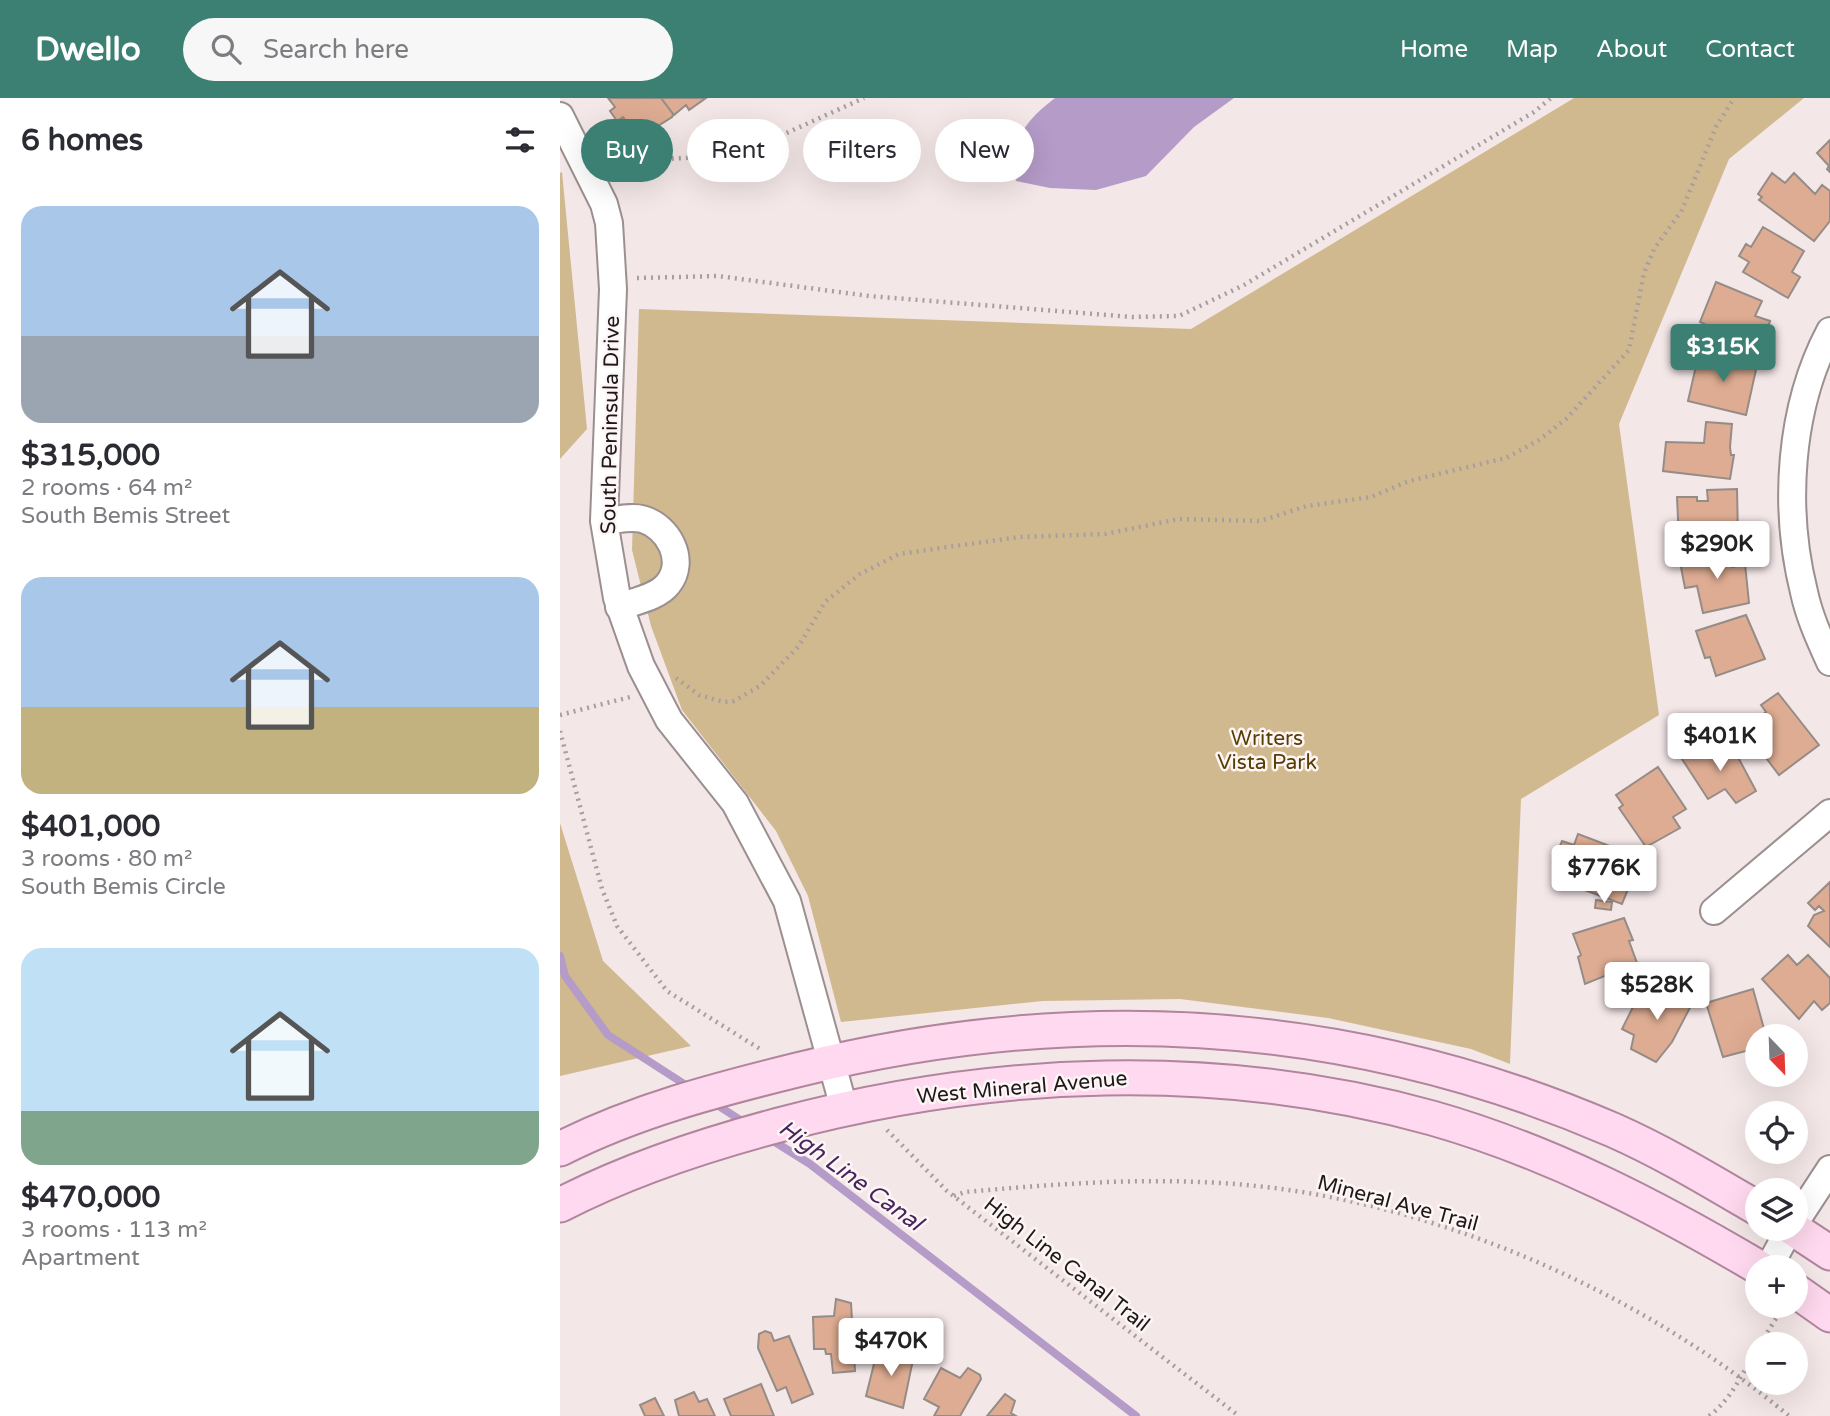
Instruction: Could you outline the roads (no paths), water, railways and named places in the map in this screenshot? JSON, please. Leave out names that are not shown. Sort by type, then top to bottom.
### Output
[{"type":"main road","points":[[560,1149],[620,1122],[705,1093],[767,1062],[831,1061],[945,1040],[1051,1029],[1170,1027],[1293,1038],[1431,1066],[1615,1131],[1745,1201]]},
{"type":"main road","name":"West Mineral Avenue","points":[[560,1205],[595,1187],[684,1152],[845,1108],[973,1087],[1133,1076],[1201,1078],[1321,1093],[1434,1119],[1559,1163],[1682,1222],[1745,1259]]},
{"type":"main road","points":[[1808,1239],[1830,1254]]},
{"type":"main road","points":[[1808,1299],[1830,1315]]},
{"type":"street","name":"South Peninsula Drive","points":[[560,117],[588,170],[610,223],[613,278],[604,521],[620,607],[629,639],[669,720],[735,803],[787,901],[845,1108]]},
{"type":"street","points":[[1830,331],[1814,367],[1801,412],[1792,501],[1804,593],[1830,662]]},
{"type":"street","points":[[604,521],[639,518],[659,527],[670,540],[676,562],[669,583],[662,590],[620,607]]},
{"type":"street","points":[[1714,911],[1830,813]]},
{"type":"street","points":[[1808,1203],[1830,1169]]},
{"type":"waterway","name":"High Line Canal","points":[[560,956],[565,976],[608,1035],[692,1089]]},
{"type":"waterway","name":"High Line Canal","points":[[711,1101],[748,1125]]},
{"type":"waterway","name":"High Line Canal","points":[[767,1137],[810,1164],[1136,1416]]},
{"type":"park label","name":"Writers Vista Park","points":[[1267,750]]}]
